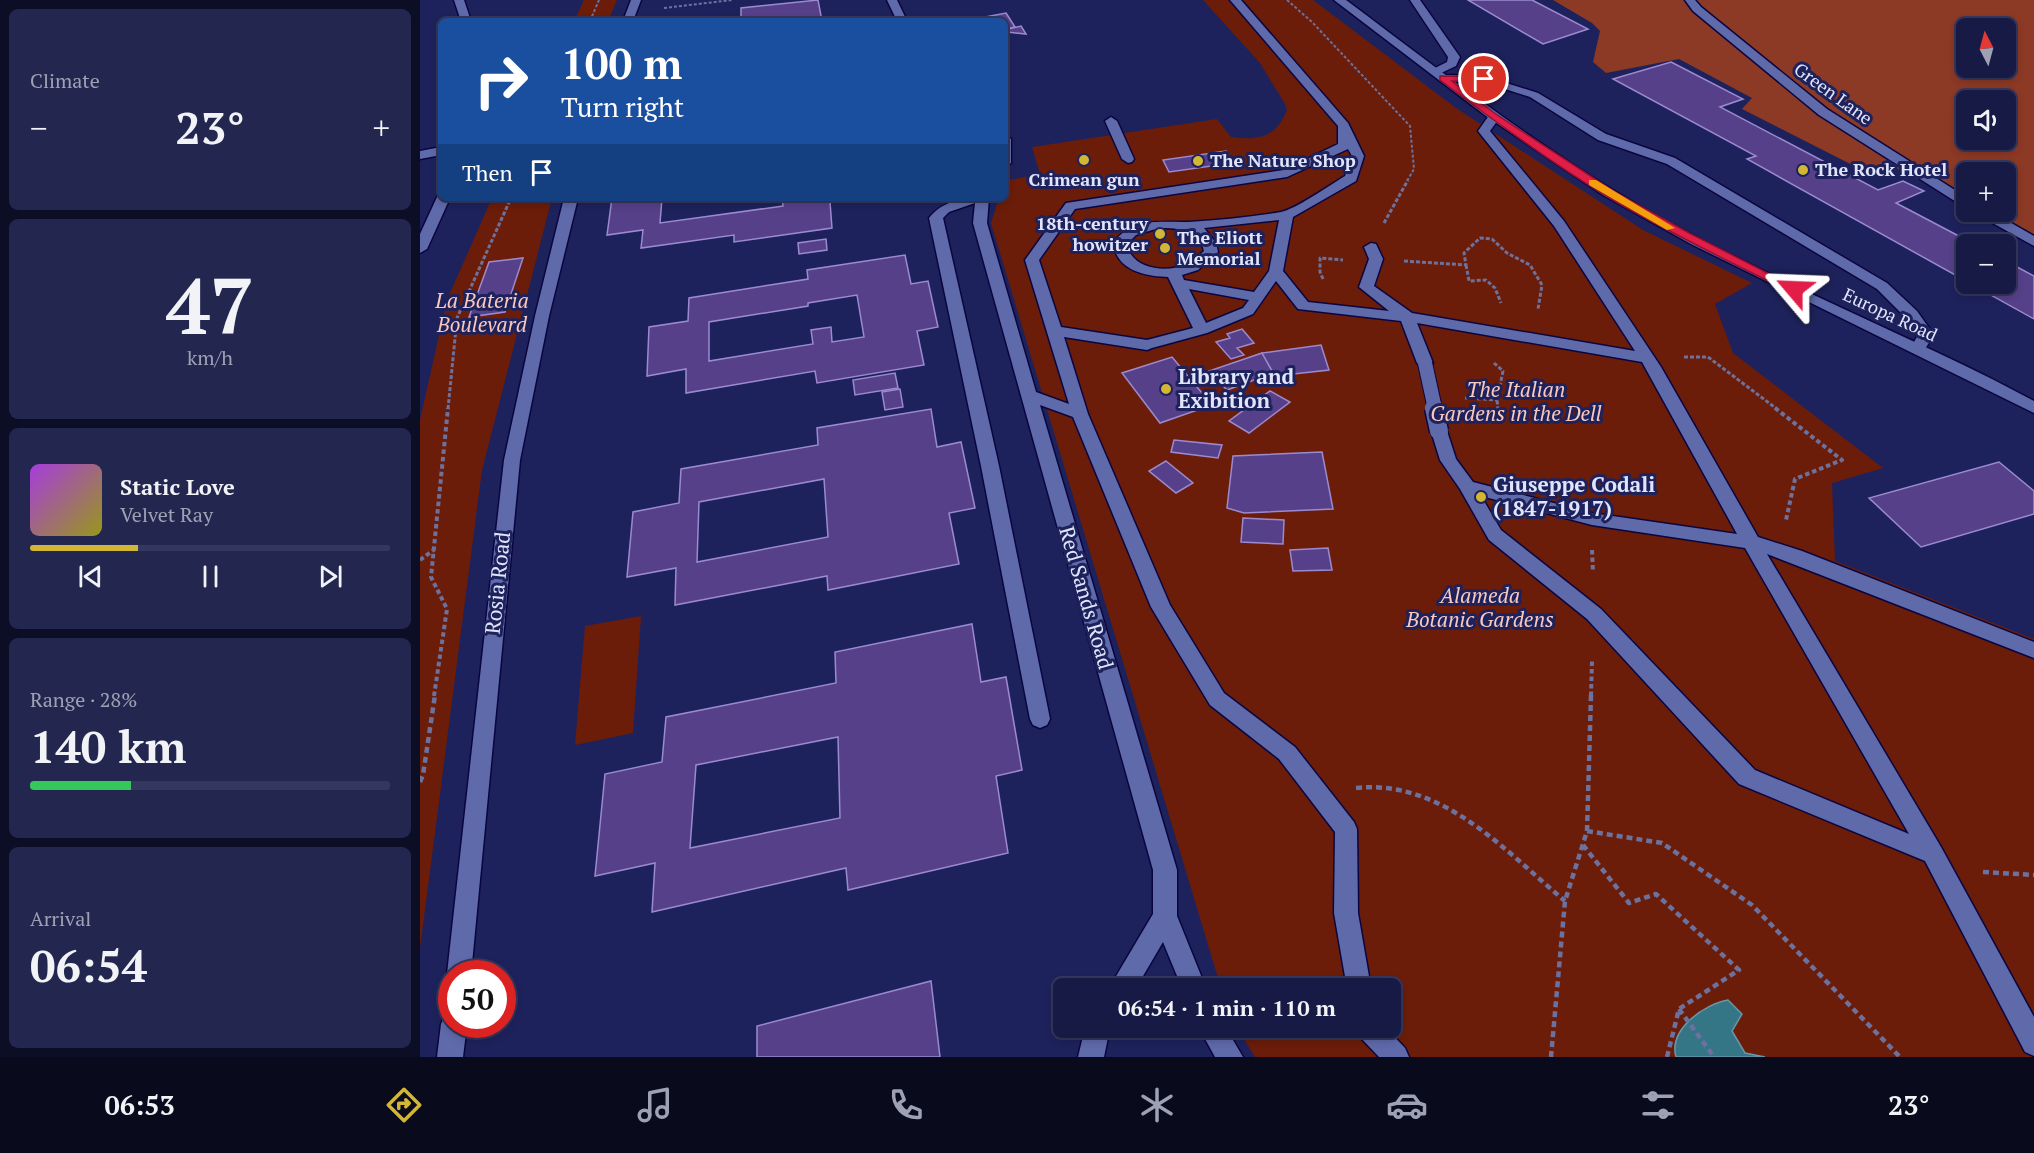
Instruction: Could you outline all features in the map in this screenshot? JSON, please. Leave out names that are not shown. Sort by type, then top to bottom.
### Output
[{"type":"street","points":[[459,0],[465,18]]},
{"type":"street","points":[[630,16],[636,0]]},
{"type":"street","points":[[892,0],[901,18]]},
{"type":"street","points":[[1235,0],[1344,126],[1358,156],[1351,178],[1287,215],[1186,226],[1157,221],[1132,232],[1123,239],[1120,247],[1121,255],[1128,263],[1139,269],[1258,297]]},
{"type":"street","name":"Europa Road","points":[[1339,0],[1494,117],[1572,170],[1647,215],[1739,263],[2034,408]]},
{"type":"street","points":[[1415,0],[1454,57],[1452,64],[1439,75]]},
{"type":"street","name":"Green Lane","points":[[1690,0],[1697,9],[1822,112],[1956,196]]},
{"type":"street","points":[[1439,75],[1484,79],[1534,95],[1602,136],[1671,161],[1882,286],[1922,326],[1926,335],[1918,349]]},
{"type":"street","points":[[1494,117],[1484,131],[1559,224],[1647,358],[1937,862],[2034,1043]]},
{"type":"street","points":[[1111,121],[1128,159]]},
{"type":"street","points":[[1344,126],[1344,146],[1287,173],[1071,206],[1032,260],[1080,414],[1161,607],[1217,699],[1287,753],[1346,829],[1346,913],[1357,978]]},
{"type":"street","points":[[420,155],[438,152]]},
{"type":"street","points":[[420,249],[442,201]]},
{"type":"street","name":"Rosia Road","points":[[460,960],[512,460],[542,316],[570,201]]},
{"type":"street","points":[[969,201],[944,209],[936,218],[990,466],[1040,719]]},
{"type":"street","name":"Red Sands Road","points":[[982,201],[980,224],[1165,870],[1165,916],[1128,978]]},
{"type":"street","points":[[1054,332],[1147,345],[1202,330],[1248,311],[1276,271],[1287,215]]},
{"type":"street","points":[[2000,222],[2034,242]]},
{"type":"street","points":[[1176,278],[1196,266],[1211,252],[1206,236],[1186,226]]},
{"type":"street","points":[[1374,253],[1365,287],[1407,317],[1425,363],[1439,431],[1448,460],[1467,486],[1495,535],[1594,614],[1747,777],[1937,862]]},
{"type":"street","points":[[1276,271],[1303,306],[1407,317],[1647,358]]},
{"type":"street","points":[[1176,278],[1202,330]]},
{"type":"street","points":[[1029,395],[1080,414]]},
{"type":"street","points":[[1467,486],[1592,519],[1751,542],[1779,550],[2034,650]]},
{"type":"street","points":[[1165,916],[1190,978]]},
{"type":"street","points":[[450,1057],[452,1038]]},
{"type":"street","points":[[1091,1057],[1096,1038]]},
{"type":"street","points":[[1218,1038],[1230,1057]]},
{"type":"street","points":[[1378,1038],[1396,1057]]},
{"type":"path","points":[[591,18],[599,0]]},
{"type":"path","points":[[630,16],[732,0]]},
{"type":"path","points":[[420,782],[423,775],[447,609],[431,578],[457,318],[510,201]]},
{"type":"path","points":[[1504,307],[1499,302],[1495,288],[1486,280],[1469,281],[1464,253],[1479,238],[1492,239],[1507,253],[1530,265],[1542,285],[1538,309],[1529,315]]},
{"type":"path","points":[[1374,253],[1466,265]]},
{"type":"path","points":[[1647,358],[1708,357],[1842,460],[1795,479],[1779,550]]},
{"type":"path","points":[[1483,399],[1497,400]]},
{"type":"path","points":[[1484,413],[1499,414]]},
{"type":"path","points":[[1551,1057],[1565,901],[1587,831],[1594,614],[1592,519]]},
{"type":"path","points":[[420,560],[435,549]]},
{"type":"path","points":[[1321,798],[1365,786],[1402,791],[1460,813],[1565,901]]},
{"type":"path","points":[[1587,831],[1662,843],[1752,905],[1900,1057]]},
{"type":"path","points":[[1582,845],[1629,903],[1656,894],[1739,969],[1679,1010],[1667,1057]]},
{"type":"path","points":[[1937,862],[2034,875]]},
{"type":"path","points":[[1679,1010],[1714,1057]]},
{"type":"green space","points":[[584,0],[617,0],[609,18],[575,18]]},
{"type":"green space","name":"Alameda Botanic Gardens","points":[[1203,0],[1313,0],[1456,108],[1643,230],[1752,283],[1715,304],[1733,353],[1883,468],[1832,483],[1835,561],[2034,639],[2034,1057],[1255,1057],[1243,1038],[1401,1038],[1401,978],[1218,978],[991,223],[998,201],[1008,201],[1008,180],[1040,174],[1032,147],[1217,119],[1231,137],[1258,137],[1278,126],[1287,110],[1260,63]]},
{"type":"green space","name":"La Bateria Boulevard","points":[[491,201],[551,201],[482,470],[420,948],[420,420],[447,300]]},
{"type":"green space","points":[[641,616],[633,733],[575,745],[585,626]]},
{"type":"shaded area","points":[[1553,0],[2034,0],[2034,240],[1999,222],[2016,222],[2016,162],[1956,162],[1956,200],[1892,166],[1872,175],[1742,109],[1752,98],[1679,59],[1606,73],[1593,62],[1600,31],[1592,23]]},
{"type":"shaded area","points":[[1728,1000],[1742,1014],[1732,1031],[1745,1053],[1765,1057],[1676,1057],[1675,1047],[1678,1037],[1690,1020],[1699,1012]]},
{"type":"building","points":[[818,0],[821,18],[741,18],[741,8]]},
{"type":"building","points":[[1468,0],[1532,0],[1588,29],[1543,44]]},
{"type":"building","points":[[1006,13],[1015,27],[1008,28],[1008,18],[980,18]]},
{"type":"building","points":[[1021,26],[1026,34],[1008,32],[1008,29]]},
{"type":"building","name":"The Rock Hotel","points":[[1671,62],[1743,99],[1720,107],[1878,190],[1903,181],[1924,191],[1896,203],[1956,235],[1956,275],[1747,159],[1756,156],[1613,79]]},
{"type":"building","name":"The Nature Shop","points":[[1226,151],[1233,163],[1169,172],[1163,160]]},
{"type":"building","points":[[612,201],[662,201],[660,223],[783,206],[782,201],[841,201],[830,202],[832,228],[734,242],[734,235],[641,248],[643,230],[607,235]]},
{"type":"building","points":[[826,239],[827,250],[799,254],[798,243]]},
{"type":"building","points":[[905,255],[911,284],[928,281],[938,327],[917,331],[924,365],[817,383],[815,371],[686,393],[686,369],[647,376],[649,327],[688,321],[689,298],[808,279],[807,270]],"holes":[[[857,295],[864,337],[832,342],[831,327],[811,330],[813,344],[709,361],[709,322],[808,306],[808,303]]]},
{"type":"building","points":[[523,258],[505,312],[469,317],[489,262]]},
{"type":"building","points":[[2016,266],[2034,276],[2034,319],[1989,294],[2016,294]]},
{"type":"building","points":[[1242,329],[1254,343],[1237,348],[1244,355],[1231,359],[1216,342],[1230,338],[1227,334]]},
{"type":"building","points":[[1321,345],[1329,370],[1275,376],[1262,353]]},
{"type":"building","points":[[1262,353],[1273,373],[1227,390],[1209,371]]},
{"type":"building","name":"Library and Exibition","points":[[1172,357],[1212,405],[1160,423],[1122,373]]},
{"type":"building","points":[[895,373],[898,388],[855,395],[853,380]]},
{"type":"building","points":[[900,389],[903,407],[885,410],[882,392]]},
{"type":"building","points":[[1270,391],[1290,402],[1249,433],[1229,421]]},
{"type":"building","points":[[931,409],[937,447],[961,442],[975,508],[949,513],[959,564],[828,590],[827,576],[675,605],[676,568],[627,577],[633,512],[679,503],[681,469],[818,445],[817,428]],"holes":[[[824,479],[828,537],[697,562],[699,502]]]},
{"type":"building","points":[[1174,440],[1222,445],[1218,458],[1171,452]]},
{"type":"building","points":[[1322,452],[1333,509],[1244,513],[1227,508],[1233,456]]},
{"type":"building","points":[[1166,461],[1193,483],[1176,493],[1149,471]]},
{"type":"building","points":[[1999,462],[2034,491],[2034,514],[1921,547],[1869,498]]},
{"type":"building","points":[[1243,518],[1284,520],[1283,544],[1241,542]]},
{"type":"building","points":[[1328,548],[1332,570],[1293,571],[1290,550]]},
{"type":"building","points":[[972,624],[981,682],[1006,677],[1022,770],[996,776],[1008,853],[848,890],[846,868],[652,912],[655,863],[595,876],[605,774],[662,762],[666,717],[836,683],[835,652]],"holes":[[[838,737],[840,818],[690,848],[696,765]]]},
{"type":"building","points":[[931,981],[940,1057],[757,1057],[757,1026]]},
{"type":"slow traffic","points":[[1592,183],[1670,228]]},
{"type":"place","name":"Crimean gun","points":[[1084,160]]},
{"type":"place","name":"The Nature Shop","points":[[1198,161]]},
{"type":"place","name":"The Rock Hotel","points":[[1803,170]]},
{"type":"place","name":"18th-century howitzer","points":[[1160,234]]},
{"type":"place","name":"The Eliott Memorial","points":[[1165,248]]},
{"type":"place","name":"Library and Exibition","points":[[1166,389]]},
{"type":"place","name":"Giuseppe Codali (1847-1917)","points":[[1481,497]]},
{"type":"route","points":[[1484,79],[1443,78],[1494,117],[1611,194],[1685,236],[1794,289]]},
{"type":"park label","name":"The Italian Gardens in the Dell","points":[[1516,402]]}]
